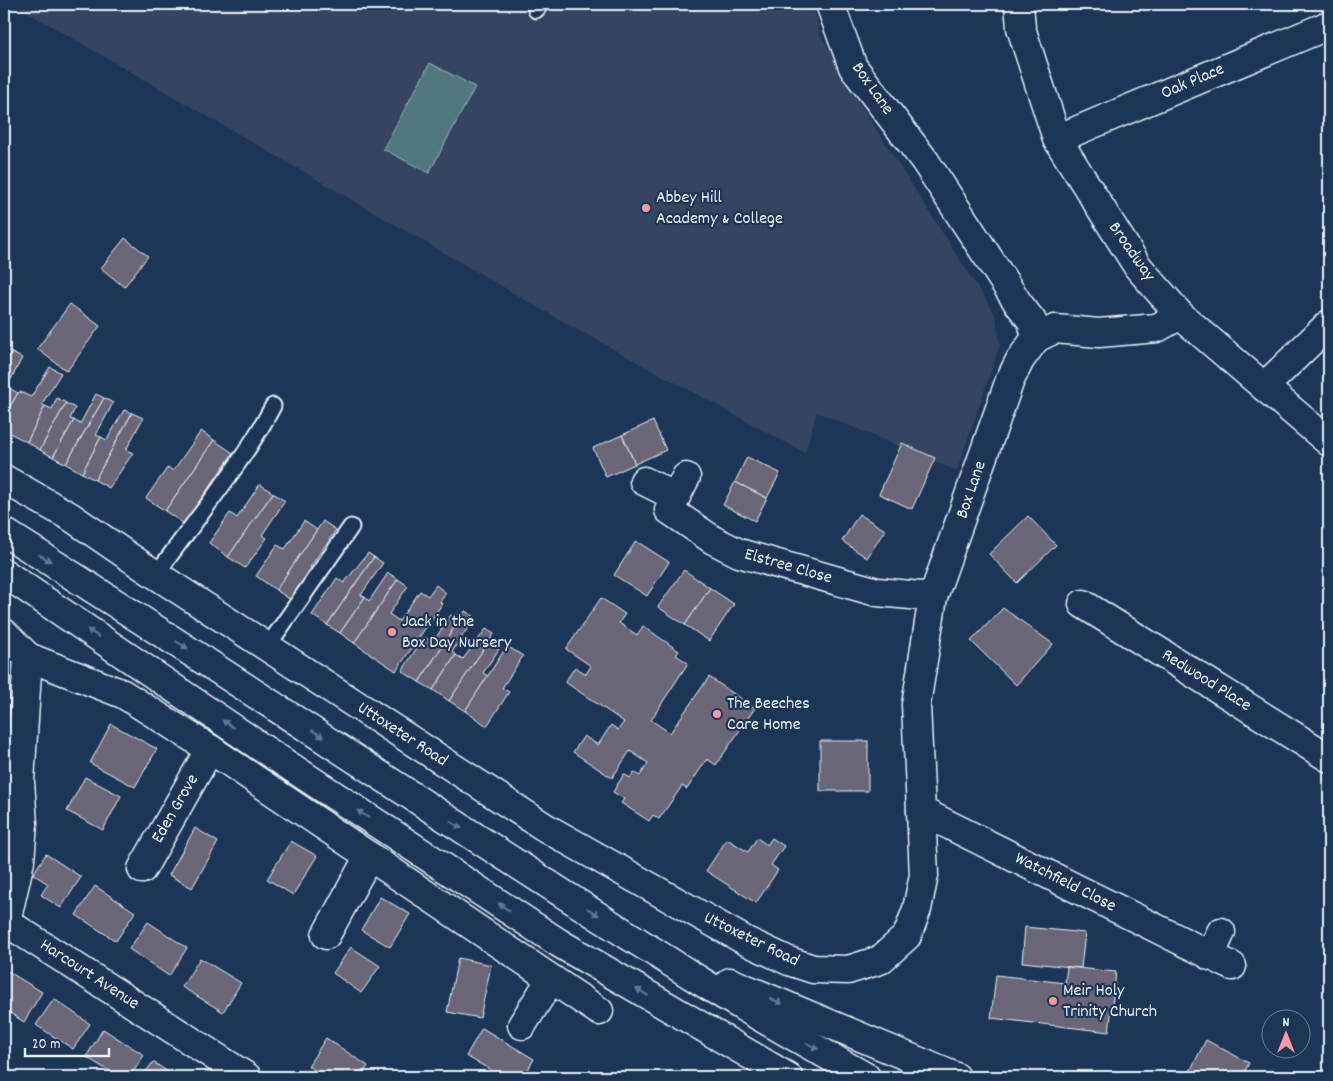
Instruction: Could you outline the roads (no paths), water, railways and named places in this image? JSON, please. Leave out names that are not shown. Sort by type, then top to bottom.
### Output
[{"type":"main road","name":"Box Lane","points":[[813,969],[848,970],[880,960],[907,936],[917,908],[924,875],[916,705],[934,597],[1010,380],[1036,338],[1032,321],[1018,303],[925,161],[853,67],[830,4]]},
{"type":"main road","name":"Broadway","points":[[1019,4],[1021,28],[1057,139],[1138,267],[1180,316],[1329,442]]},
{"type":"main road","name":"Oak Place","points":[[1057,139],[1329,25]]},
{"type":"main road","points":[[1036,338],[1055,329],[1098,333],[1157,328],[1180,316]]},
{"type":"main road","points":[[1264,387],[1329,324]]},
{"type":"main road","name":"Uttoxeter Road","points":[[4,478],[71,517],[156,575],[546,828],[746,941],[789,961],[813,969]]},
{"type":"main road","name":"Elstree Close","points":[[644,481],[681,487],[669,510],[713,540],[739,553],[877,592],[934,597]]},
{"type":"main road","points":[[4,532],[264,698],[415,799],[702,982],[866,1077]]},
{"type":"main road","points":[[4,573],[262,748],[551,938],[788,1077]]},
{"type":"main road","name":"Redwood Place","points":[[1082,604],[1329,758]]},
{"type":"main road","points":[[4,633],[28,657],[123,694],[210,749],[599,1011]]},
{"type":"main road","points":[[5,923],[20,862],[23,824],[20,781],[28,657]]},
{"type":"main road","name":"Eden Grove","points":[[142,869],[210,749]]},
{"type":"main road","name":"Watchfield Close","points":[[920,811],[1221,951]]},
{"type":"main road","points":[[326,935],[368,856]]},
{"type":"main road","name":"Harcourt Avenue","points":[[5,923],[247,1077]]},
{"type":"main road","points":[[651,948],[956,1077]]},
{"type":"main road","points":[[522,1024],[551,979]]},
{"type":"main road","points":[[684,1017],[760,1077]]},
{"type":"lane","points":[[156,575],[209,500],[239,463],[273,406]]},
{"type":"lane","points":[[267,647],[351,527]]},
{"type":"place","name":"Abbey Hill Academy & College","points":[[646,208]]},
{"type":"place","name":"Jack in the Box Day Nursery","points":[[392,632]]},
{"type":"place","name":"The Beeches Care Home","points":[[717,714]]},
{"type":"place","name":"Meir Holy Trinity Church","points":[[1053,1001]]}]
